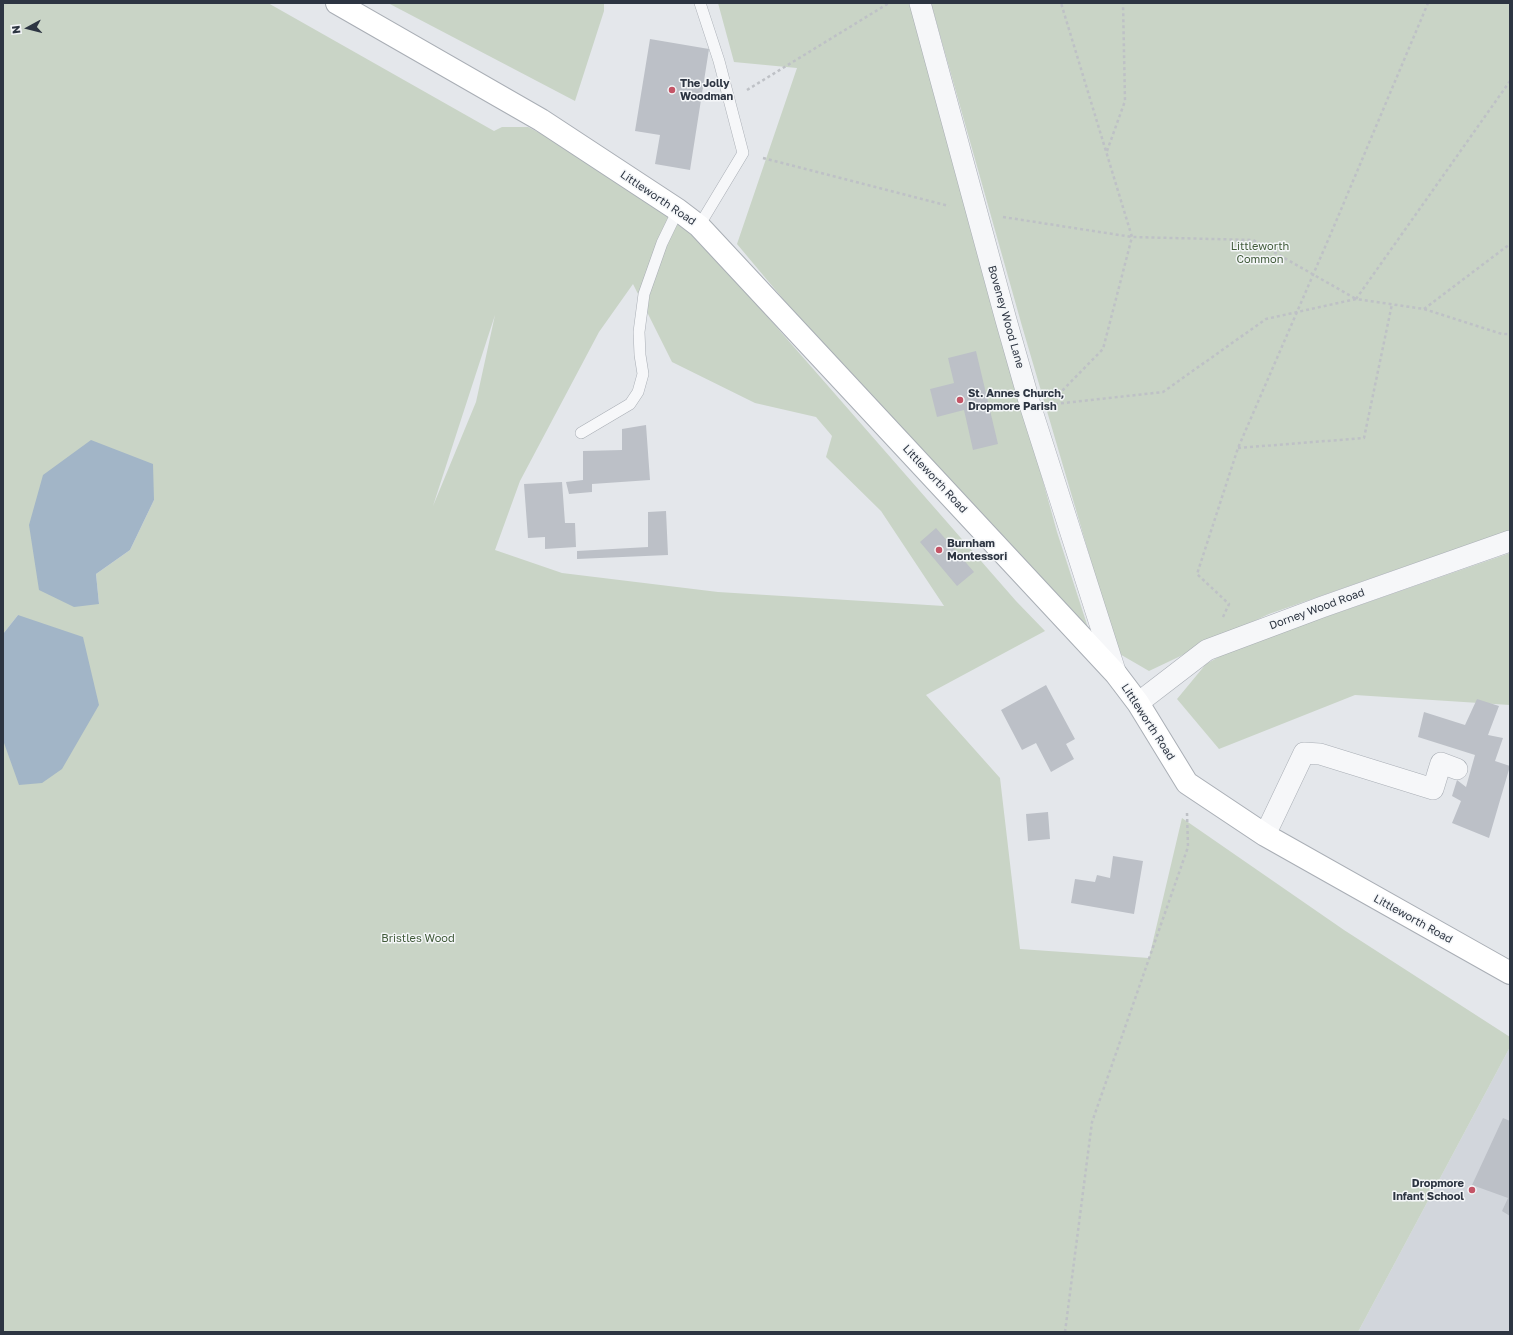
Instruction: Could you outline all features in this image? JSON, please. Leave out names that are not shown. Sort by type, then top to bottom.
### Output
[{"type":"street","name":"Littleworth Road","points":[[337,3],[541,120],[700,226],[1116,674],[1138,703],[1187,783],[1265,835],[1510,973]]},
{"type":"street","name":"Boveney Wood Lane","points":[[920,3],[1006,320],[1040,406],[1116,674]]},
{"type":"street","name":"Dorney Wood Road","points":[[1138,703],[1207,650],[1329,604],[1510,541]]},
{"type":"street","points":[[1265,835],[1304,753],[1320,754],[1433,789],[1441,763],[1457,769]]},
{"type":"lane","points":[[700,3],[719,61],[743,153],[700,226]]},
{"type":"lane","points":[[581,433],[630,404],[638,392],[644,374],[640,356],[639,332],[644,294],[662,243],[678,210]]},
{"type":"path","points":[[730,100],[889,3]]},
{"type":"path","points":[[1040,406],[1103,349],[1132,237],[1061,3]]},
{"type":"path","points":[[1107,152],[1125,101],[1124,3]]},
{"type":"path","points":[[1207,650],[1229,604],[1197,574],[1238,448],[1428,3]]},
{"type":"path","points":[[1356,299],[1510,81]]},
{"type":"path","points":[[743,153],[977,213],[1132,237],[1253,240],[1356,299]]},
{"type":"path","points":[[1424,309],[1510,244]]},
{"type":"path","points":[[1040,406],[1163,392],[1266,319],[1356,299],[1424,309],[1502,334],[1510,334]]},
{"type":"path","points":[[1238,448],[1364,438],[1392,304]]},
{"type":"path","points":[[1065,1332],[1092,1122],[1188,847],[1187,783]]},
{"type":"shaded area","name":"Dropmore Infant School","points":[[1510,1047],[1510,1332],[1358,1332]]},
{"type":"green space","name":"Bristles Wood","points":[[3,3],[268,3],[494,131],[502,127],[528,127],[662,196],[1016,601],[1045,631],[926,695],[1000,778],[1020,949],[1149,958],[1182,818],[1344,930],[1510,1037],[1510,1047],[1358,1332],[3,1332],[3,724],[4,743],[18,615],[3,634]],"holes":[[[633,284],[672,362],[755,403],[816,417],[832,436],[826,457],[881,511],[944,606],[718,592],[562,573],[495,550],[520,481],[599,332]],[[495,315],[476,402],[433,506]],[[43,475],[154,500],[130,550],[96,574],[99,604]]]},
{"type":"green space","points":[[388,3],[604,3],[604,11],[575,101]]},
{"type":"green space","points":[[718,3],[911,3],[1057,532],[1092,640],[809,330],[737,244],[797,68],[734,62]]},
{"type":"green space","name":"Littleworth Common","points":[[931,3],[1510,3],[1510,530],[1269,614],[1149,671],[1118,653],[1022,326]]},
{"type":"green space","points":[[1510,553],[1510,705],[1355,695],[1219,749],[1177,699],[1206,664],[1233,649]]},
{"type":"water","points":[[91,440],[153,464],[154,500],[130,550],[96,574],[99,604],[74,607],[39,590],[29,525],[43,475]]},
{"type":"water","points":[[18,615],[83,637],[99,705],[62,769],[42,783],[19,785],[4,743],[3,724],[3,634]]},
{"type":"building","name":"The Jolly Woodman","points":[[650,39],[709,49],[690,170],[655,164],[660,135],[635,131]]},
{"type":"building","name":"St. Annes Church, Dropmore Parish","points":[[976,351],[998,444],[973,450],[964,410],[937,417],[930,389],[954,383],[948,358]]},
{"type":"building","points":[[646,425],[650,480],[592,484],[592,492],[569,494],[566,482],[583,480],[583,451],[622,450],[622,429]]},
{"type":"building","points":[[562,482],[565,523],[575,523],[576,547],[545,549],[545,537],[528,538],[524,484]]},
{"type":"building","points":[[666,511],[668,555],[577,559],[577,551],[648,547],[648,512]]},
{"type":"building","points":[[936,528],[974,572],[957,586],[920,542]]},
{"type":"building","points":[[1046,685],[1075,739],[1066,744],[1074,759],[1051,772],[1036,743],[1022,750],[1001,710]]},
{"type":"building","points":[[1477,699],[1499,706],[1488,735],[1503,738],[1495,761],[1510,766],[1489,838],[1452,823],[1461,801],[1452,796],[1457,780],[1466,787],[1475,755],[1418,737],[1424,712],[1465,725]]},
{"type":"building","points":[[1048,812],[1050,839],[1028,841],[1026,814]]},
{"type":"building","points":[[1113,856],[1143,861],[1134,914],[1071,903],[1075,879],[1095,882],[1097,875],[1110,878]]},
{"type":"building","points":[[1503,1118],[1510,1121],[1510,1216],[1502,1211],[1508,1198],[1472,1185]]},
{"type":"place","name":"The Jolly Woodman","points":[[672,90]]},
{"type":"place","name":"St. Annes Church, Dropmore Parish","points":[[960,400]]},
{"type":"place","name":"Burnham Montessori","points":[[939,550]]},
{"type":"place","name":"Dropmore Infant School","points":[[1472,1190]]}]
